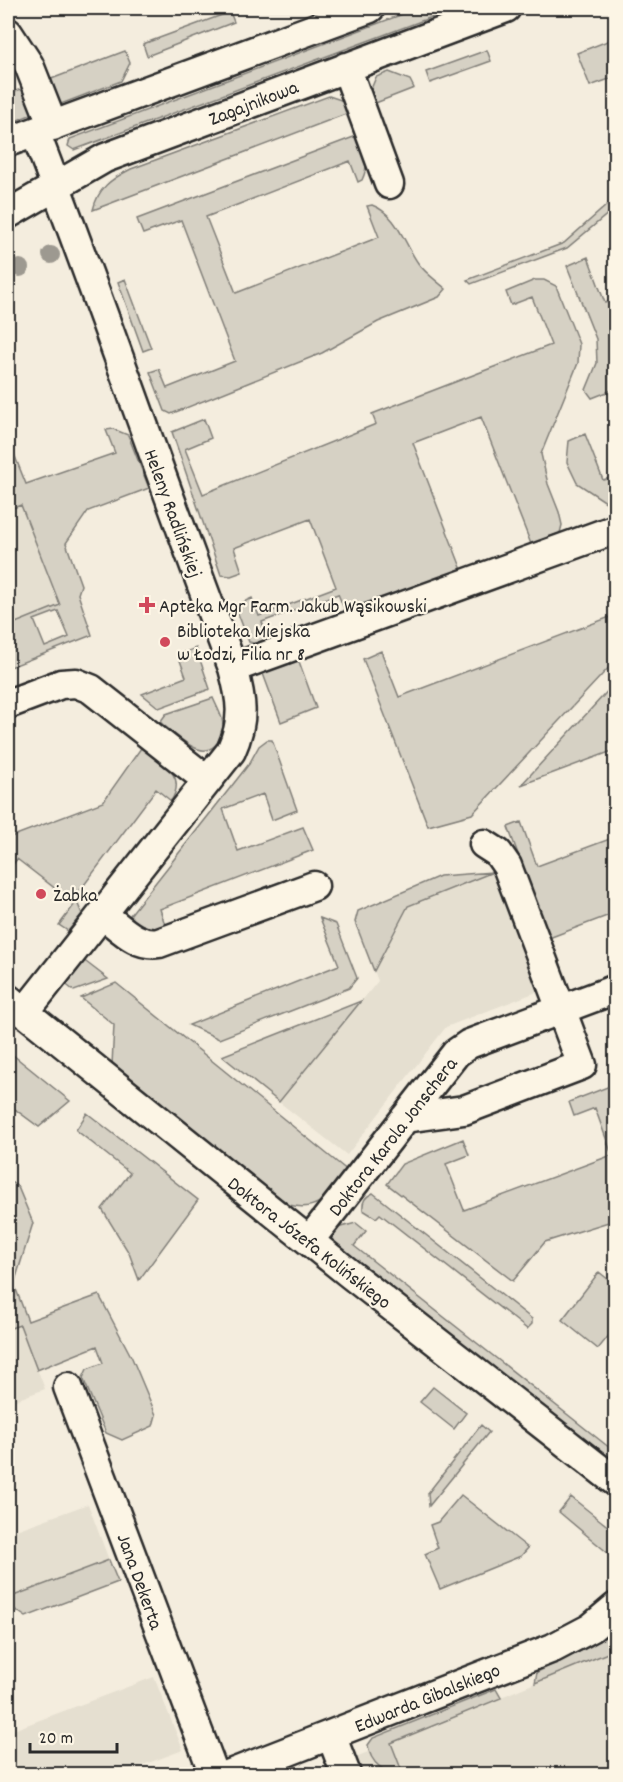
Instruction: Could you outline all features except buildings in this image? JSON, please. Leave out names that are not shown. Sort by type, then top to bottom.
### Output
[{"type":"street","points":[[8,142],[370,8]]},
{"type":"street","name":"Zagajnikowa","points":[[8,213],[105,158],[506,8]]},
{"type":"street","name":"Heleny Radlińskiej","points":[[8,33],[29,65],[56,186],[149,446],[233,668],[241,696],[242,715],[239,734],[231,751],[102,914],[16,1006]]},
{"type":"street","points":[[346,68],[389,184]]},
{"type":"street","points":[[233,668],[615,529]]},
{"type":"street","points":[[8,704],[61,684],[76,683],[91,689],[207,780]]},
{"type":"street","points":[[405,1118],[464,1110],[582,1065],[507,866],[498,853],[484,844]]},
{"type":"street","points":[[102,914],[140,943],[148,945],[314,886]]},
{"type":"street","name":"Doktora Karola Jonschera","points":[[309,1241],[456,1053],[469,1044],[615,989]]},
{"type":"street","name":"Doktora Józefa Kolińskiego","points":[[16,1006],[615,1482]]},
{"type":"street","name":"Jana Dekerta","points":[[68,1388],[214,1774]]},
{"type":"street","name":"Edwarda Gibalskiego","points":[[230,1774],[573,1639],[591,1628],[615,1607]]},
{"type":"street","points":[[331,1735],[346,1774]]},
{"type":"shaded area","points":[[419,8],[456,8],[74,150],[68,146],[70,139]]},
{"type":"shaded area","points":[[230,12],[234,22],[147,56],[143,44]]},
{"type":"shaded area","points":[[615,38],[615,77],[590,86],[577,53]]},
{"type":"shaded area","points":[[487,50],[491,61],[430,83],[426,72]]},
{"type":"shaded area","points":[[125,51],[130,63],[121,81],[61,104],[52,97],[46,81]]},
{"type":"shaded area","points":[[389,72],[410,80],[414,88],[373,104],[369,94],[376,77]]},
{"type":"shaded area","points":[[28,87],[35,106],[30,115],[8,124],[9,93]]},
{"type":"shaded area","points":[[329,96],[347,102],[351,112],[93,210],[98,196],[106,185],[131,169]]},
{"type":"shaded area","points":[[359,135],[366,158],[362,180],[358,182],[350,161],[206,217],[236,293],[379,237],[367,206],[372,205],[388,215],[421,267],[446,289],[439,297],[378,322],[322,353],[171,414],[165,411],[150,372],[159,369],[167,388],[235,361],[181,220],[143,234],[137,219]]},
{"type":"shaded area","points":[[615,198],[615,210],[567,248],[471,284],[467,280],[564,243]]},
{"type":"shaded area","points":[[588,257],[605,303],[616,299],[615,389],[592,398],[586,390],[597,363],[596,339],[567,266]]},
{"type":"shaded area","points":[[125,279],[151,348],[143,351],[118,282]]},
{"type":"shaded area","points":[[535,280],[544,280],[556,286],[579,344],[578,363],[541,454],[548,484],[559,512],[562,525],[560,533],[531,544],[481,417],[413,443],[462,570],[346,613],[338,594],[262,622],[269,643],[262,645],[249,642],[237,611],[241,603],[252,598],[259,616],[336,587],[310,519],[234,548],[242,572],[231,576],[221,575],[172,432],[204,419],[211,438],[185,449],[203,494],[376,424],[372,414],[551,345],[532,297],[511,305],[506,292]]},
{"type":"shaded area","points":[[113,429],[128,435],[149,488],[88,511],[66,543],[81,585],[78,594],[92,635],[8,668],[8,626],[60,605],[21,505],[8,510],[8,439],[26,484],[115,453],[106,430]],"holes":[[[58,611],[69,637],[45,647],[34,620]]]},
{"type":"shaded area","points":[[585,434],[603,480],[615,476],[615,508],[577,483],[567,462],[569,441]]},
{"type":"shaded area","points":[[8,464],[64,604],[8,629]]},
{"type":"shaded area","points":[[615,615],[615,661],[472,814],[428,826],[363,659],[381,651],[399,697]]},
{"type":"shaded area","points":[[196,648],[210,689],[159,708],[142,694],[186,677],[178,655]]},
{"type":"shaded area","points":[[297,656],[316,708],[281,722],[262,671]]},
{"type":"shaded area","points":[[615,683],[615,750],[521,785]]},
{"type":"shaded area","points":[[213,698],[223,725],[221,737],[209,749],[198,749],[188,744],[160,722],[166,714]]},
{"type":"shaded area","points":[[267,740],[272,740],[297,810],[272,820],[263,794],[223,809],[238,851],[303,827],[313,850],[160,909],[166,928],[155,929],[138,923],[130,915],[249,764],[259,746]]},
{"type":"shaded area","points":[[141,748],[170,770],[176,783],[175,792],[171,801],[156,789],[75,897],[82,914],[68,931],[59,925],[75,904],[17,859],[8,871],[8,838],[103,802]]},
{"type":"shaded area","points":[[521,822],[537,866],[615,837],[615,913],[549,938],[508,827]]},
{"type":"shaded area","points":[[493,872],[539,991],[446,1027],[347,1155],[279,1102],[378,981],[374,971],[408,906]]},
{"type":"shaded area","points":[[493,872],[408,906],[374,971],[355,922],[358,911],[440,876]]},
{"type":"shaded area","points":[[320,918],[336,924],[357,978],[349,988],[219,1039],[189,1025],[339,965]]},
{"type":"shaded area","points":[[82,959],[108,979],[74,991],[63,982]]},
{"type":"shaded area","points":[[116,983],[348,1171],[329,1194],[317,1204],[300,1207],[289,1205],[112,1065],[114,1025],[81,998]]},
{"type":"shaded area","points":[[361,1001],[279,1102],[222,1056]]},
{"type":"shaded area","points":[[8,1051],[70,1101],[39,1127],[8,1104]]},
{"type":"shaded area","points":[[615,1084],[615,1220],[545,1242],[513,1281],[387,1184],[402,1164],[463,1139],[469,1155],[446,1164],[464,1210],[612,1155],[595,1108],[574,1116],[569,1102]]},
{"type":"shaded area","points":[[87,1113],[198,1200],[139,1280],[129,1253],[102,1209],[130,1173],[76,1130]]},
{"type":"shaded area","points":[[8,1180],[18,1187],[33,1223],[14,1284],[28,1321],[99,1295],[132,1358],[156,1415],[153,1426],[122,1440],[106,1433],[83,1378],[87,1369],[103,1363],[97,1346],[37,1370],[20,1325],[8,1329]]},
{"type":"shaded area","points":[[373,1193],[532,1319],[532,1324],[527,1329],[380,1214],[376,1218],[363,1210],[365,1200]]},
{"type":"shaded area","points":[[356,1223],[366,1231],[354,1246],[615,1452],[615,1466],[333,1246],[331,1240],[337,1228]]},
{"type":"shaded area","points":[[599,1272],[609,1280],[615,1272],[615,1328],[598,1349],[562,1320]]},
{"type":"shaded area","points":[[20,1325],[45,1389],[8,1403],[8,1329]]},
{"type":"shaded area","points":[[433,1387],[466,1413],[454,1429],[420,1402]]},
{"type":"shaded area","points":[[481,1425],[489,1432],[429,1506],[428,1493]]},
{"type":"shaded area","points":[[461,1495],[528,1548],[521,1556],[440,1589],[425,1554],[438,1548],[430,1525],[438,1522]]},
{"type":"shaded area","points":[[571,1497],[615,1532],[615,1559],[559,1512]]},
{"type":"shaded area","points":[[88,1504],[109,1560],[8,1598],[8,1533]]},
{"type":"shaded area","points":[[109,1560],[118,1582],[26,1617],[10,1606],[8,1607],[8,1598]]},
{"type":"shaded area","points":[[615,1629],[615,1650],[535,1683],[537,1672],[591,1646]]},
{"type":"shaded area","points":[[615,1650],[615,1774],[314,1774],[390,1743]]},
{"type":"shaded area","points":[[154,1677],[183,1750],[119,1774],[8,1774],[8,1732]]},
{"type":"shaded area","points":[[496,1689],[501,1698],[391,1743],[403,1774],[385,1770],[372,1757],[368,1745],[373,1738]]},
{"type":"place","name":"Apteka Mgr Farm. Jakub Wąsikowski","points":[[147,605]]},
{"type":"place","name":"Biblioteka Miejska w Łodzi, Filia nr 8","points":[[165,642]]},
{"type":"place","name":"Żabka","points":[[41,894]]}]
